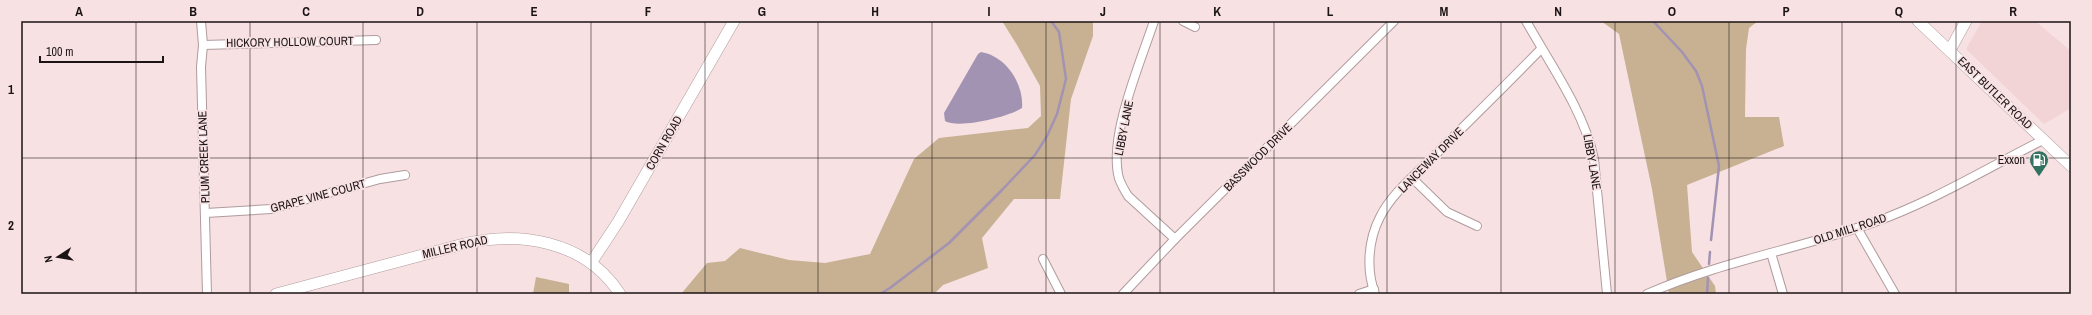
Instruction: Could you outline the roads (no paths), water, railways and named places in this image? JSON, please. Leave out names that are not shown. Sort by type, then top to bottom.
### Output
[{"type":"street","name":"PLUM CREEK LANE","points":[[201,21],[203,44],[201,67],[204,198],[206,213],[206,294]]},
{"type":"street","name":"CORN ROAD","points":[[591,263],[618,222],[734,21]]},
{"type":"street","name":"LIBBY LANE","points":[[1154,21],[1124,113],[1120,134],[1117,173],[1123,189],[1128,196],[1175,239]]},
{"type":"street","points":[[1183,21],[1195,27]]},
{"type":"street","name":"BASSWOOD DRIVE","points":[[1123,294],[1175,239],[1394,21]]},
{"type":"street","name":"LIBBY LANE","points":[[1526,21],[1581,118],[1590,140],[1594,159],[1607,294]]},
{"type":"street","name":"EAST BUTLER ROAD","points":[[1918,21],[2071,166]]},
{"type":"street","points":[[1950,50],[1966,21]]},
{"type":"street","name":"HICKORY HOLLOW COURT","points":[[203,44],[376,40]]},
{"type":"street","name":"LANCEWAY DRIVE","points":[[1374,291],[1370,260],[1372,241],[1377,224],[1391,201],[1412,178],[1541,49]]},
{"type":"street","name":"OLD MILL ROAD","points":[[1647,294],[1699,274],[1857,228],[1923,202],[2043,140]]},
{"type":"street","name":"GRAPE VINE COURT","points":[[206,213],[271,210],[380,179],[404,175]]},
{"type":"street","points":[[1412,178],[1447,212],[1477,226]]},
{"type":"street","points":[[1857,228],[1895,294]]},
{"type":"street","name":"MILLER ROAD","points":[[276,294],[479,240],[509,237],[547,243],[573,252],[591,263],[620,294]]},
{"type":"street","points":[[1771,253],[1783,294]]},
{"type":"street","points":[[1043,259],[1061,294]]},
{"type":"street","points":[[1359,294],[1374,291]]},
{"type":"waterway","points":[[880,294],[949,243],[1035,155],[1047,136],[1057,114],[1066,79],[1059,32],[1051,21]]},
{"type":"waterway","points":[[1653,21],[1682,52],[1696,71],[1702,86],[1719,166],[1711,240]]},
{"type":"waterway","points":[[1709,264],[1710,252]]},
{"type":"waterway","points":[[1707,294],[1708,278]]},
{"type":"place","name":"Exxon","points":[[2039,177]]}]
